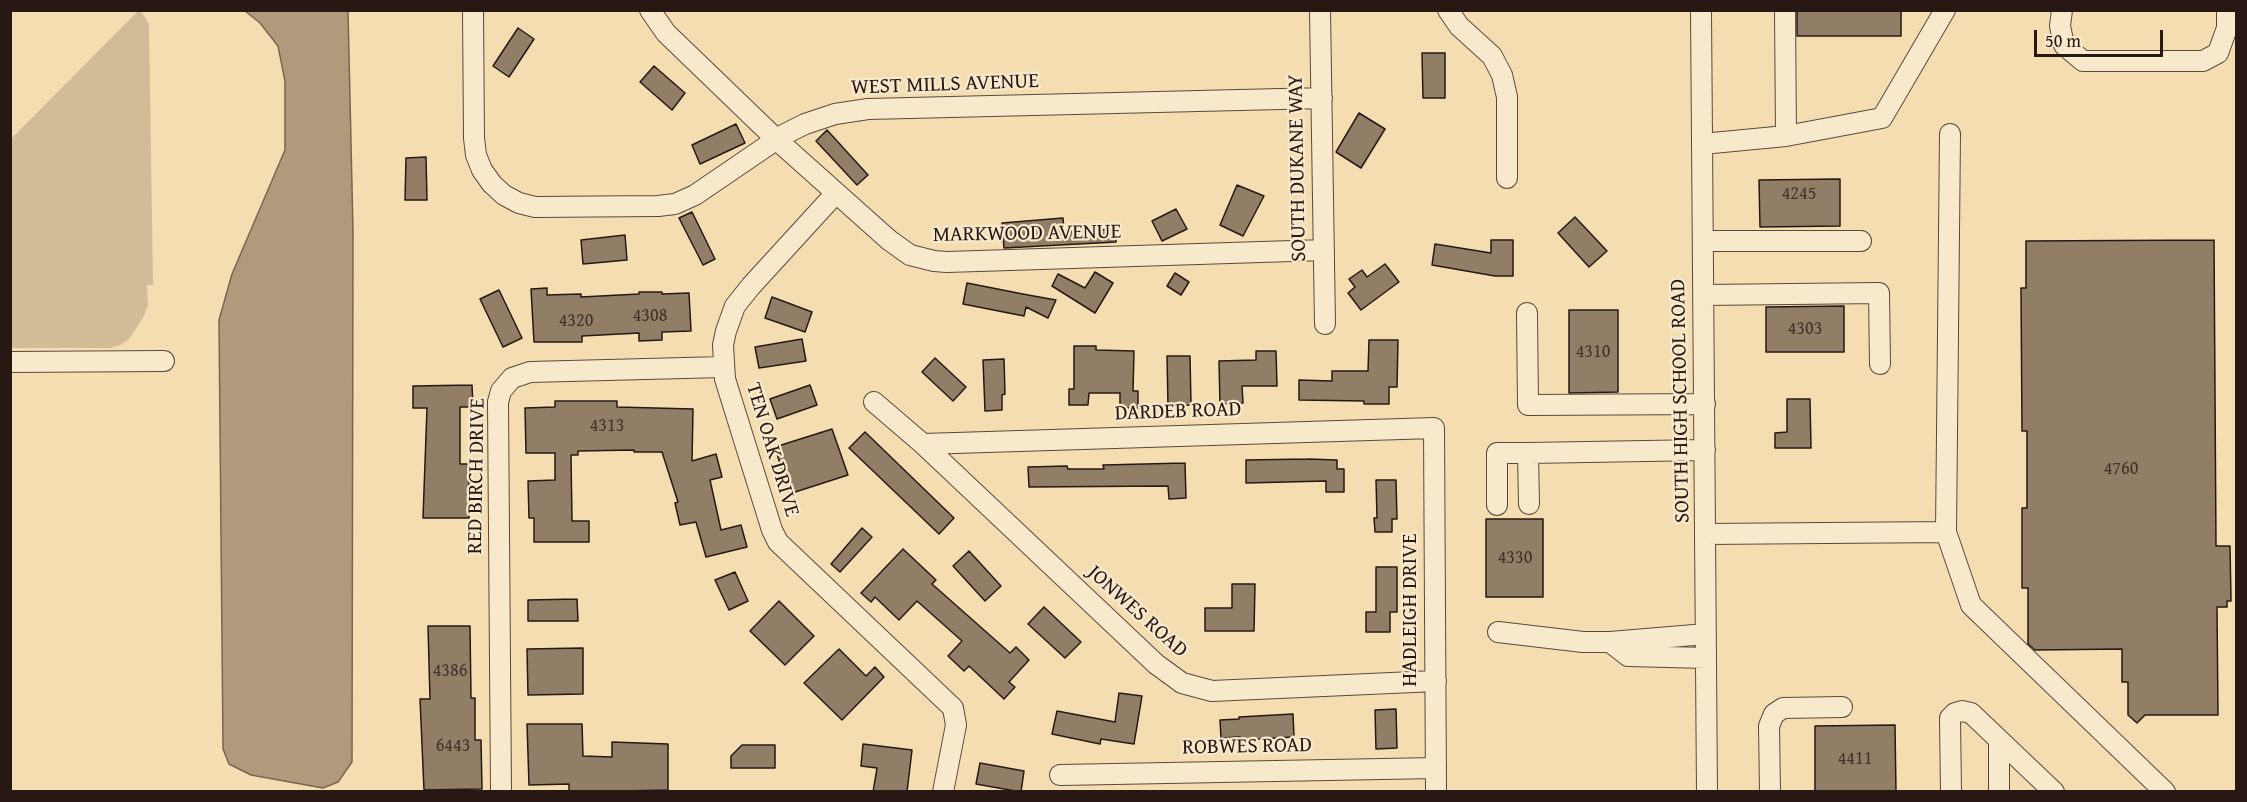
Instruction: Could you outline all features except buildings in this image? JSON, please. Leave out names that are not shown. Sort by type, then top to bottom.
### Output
[{"type":"street","name":"WEST MILLS AVENUE","points":[[473,10],[476,154],[482,170],[504,195],[519,203],[535,207],[669,205],[695,195],[805,124],[836,114],[868,109],[1322,98]]},
{"type":"street","name":"MARKWOOD AVENUE","points":[[650,10],[666,33],[777,140],[905,252],[934,261],[1324,250]]},
{"type":"street","name":"SOUTH DUKANE WAY","points":[[1320,10],[1324,324]]},
{"type":"street","points":[[1448,10],[1459,26],[1492,56],[1502,75],[1507,97],[1507,178]]},
{"type":"street","name":"SOUTH HIGH SCHOOL ROAD","points":[[1701,10],[1707,792]]},
{"type":"street","points":[[1785,10],[1786,136]]},
{"type":"street","points":[[1702,144],[1786,136],[1882,118],[1945,10]]},
{"type":"street","points":[[2062,10],[2060,26],[2064,45],[2083,61],[2203,61],[2218,53],[2227,28],[2227,10]]},
{"type":"street","points":[[1950,134],[1946,532],[1971,605],[2165,792]]},
{"type":"street","name":"TEN OAK DRIVE","points":[[836,194],[740,299],[726,331],[723,367],[772,530],[778,542],[953,708],[956,725],[943,792]]},
{"type":"street","points":[[1703,241],[1861,241]]},
{"type":"street","points":[[1704,295],[1879,293],[1880,364]]},
{"type":"street","points":[[1527,313],[1528,405],[1705,404]]},
{"type":"street","points":[[10,362],[164,361]]},
{"type":"street","name":"RED BIRCH DRIVE","points":[[501,792],[498,402],[501,391],[512,378],[530,372],[723,367]]},
{"type":"street","name":"JONWES ROAD","points":[[874,402],[923,444],[1147,656],[1182,683],[1212,691],[1436,681]]},
{"type":"street","name":"DARDEB ROAD","points":[[923,444],[1434,428]]},
{"type":"street","name":"HADLEIGH DRIVE","points":[[1434,428],[1436,792]]},
{"type":"street","points":[[1497,506],[1497,453],[1705,450]]},
{"type":"street","points":[[1528,453],[1529,504]]},
{"type":"street","points":[[1706,534],[1946,532]]},
{"type":"street","points":[[1498,632],[1583,642],[1706,634]]},
{"type":"street","points":[[1610,642],[1628,656],[1706,658]]},
{"type":"street","points":[[1770,792],[1769,726],[1774,714],[1783,708],[1842,707]]},
{"type":"street","points":[[1951,792],[1950,718],[1962,711],[1971,713],[2050,790]]},
{"type":"street","points":[[1999,740],[1999,792]]},
{"type":"street","name":"ROBWES ROAD","points":[[1060,775],[1436,768]]},
{"type":"shaded area","points":[[138,11],[141,11],[149,24],[153,285],[147,285],[148,305],[143,318],[129,339],[120,345],[110,348],[11,348],[11,139]]},
{"type":"shaded area","points":[[245,11],[348,11],[353,231],[352,762],[338,782],[323,788],[251,775],[229,764],[223,749],[219,320],[232,274],[285,150],[285,81],[278,46],[260,23]]}]
